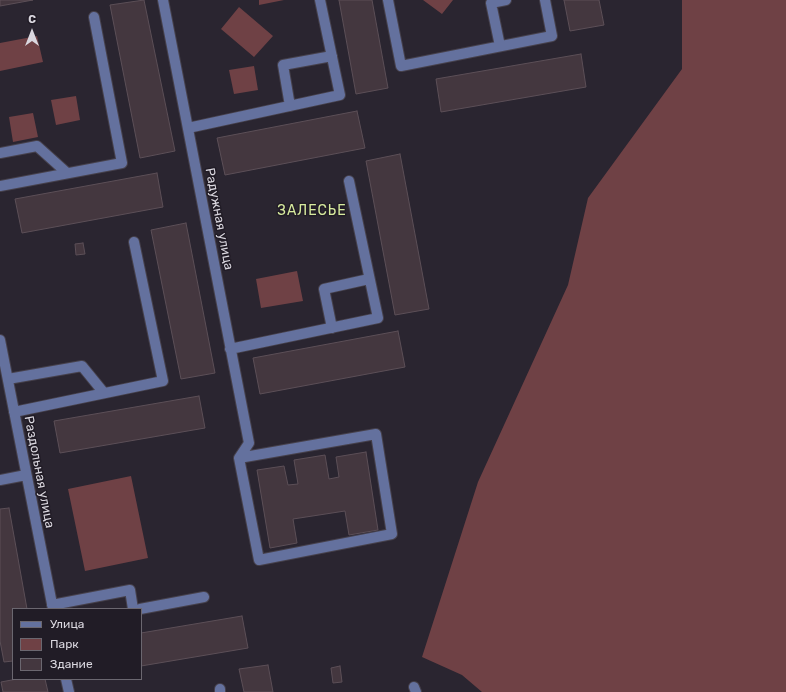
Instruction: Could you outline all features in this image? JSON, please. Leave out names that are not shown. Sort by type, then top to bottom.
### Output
[{"type":"street","name":"Радужная улица","points":[[163,0],[230,349],[250,442],[239,458]]},
{"type":"street","points":[[188,128],[340,95],[320,0]]},
{"type":"street","points":[[388,0],[401,66],[552,36],[544,0]]},
{"type":"street","points":[[500,46],[491,3],[506,0]]},
{"type":"street","points":[[0,186],[122,163],[94,16]]},
{"type":"street","points":[[290,106],[283,65],[332,56]]},
{"type":"street","points":[[0,153],[37,146],[67,173]]},
{"type":"street","points":[[230,349],[378,318],[349,181]]},
{"type":"street","points":[[14,412],[163,381],[134,242]]},
{"type":"street","points":[[332,328],[324,289],[369,279]]},
{"type":"street","name":"Раздольная улица","points":[[0,340],[52,607]]},
{"type":"street","points":[[8,379],[82,366],[104,393]]},
{"type":"street","points":[[376,434],[392,534],[260,560],[239,458],[376,434]]},
{"type":"street","points":[[0,480],[26,475]]},
{"type":"street","points":[[52,607],[130,590],[133,608]]},
{"type":"street","points":[[142,609],[204,597]]},
{"type":"street","points":[[66,680],[69,692]]},
{"type":"green space","points":[[259,0],[284,0],[259,5]]},
{"type":"green space","points":[[423,0],[453,0],[442,14]]},
{"type":"green space","points":[[682,0],[786,0],[786,692],[482,692],[462,675],[422,657],[478,482],[568,285],[588,198],[682,69]]},
{"type":"green space","points":[[239,7],[273,36],[254,57],[221,29]]},
{"type":"green space","points":[[37,36],[43,62],[0,71],[0,43]]},
{"type":"green space","points":[[254,66],[258,90],[234,94],[229,70]]},
{"type":"green space","points":[[76,96],[80,120],[56,125],[51,100]]},
{"type":"green space","points":[[33,113],[38,137],[13,142],[9,117]]},
{"type":"green space","points":[[297,271],[303,301],[261,308],[256,279]]},
{"type":"green space","points":[[131,476],[148,558],[85,571],[68,489]]},
{"type":"building","points":[[0,0],[33,0],[0,6]]},
{"type":"building","points":[[144,0],[175,151],[140,158],[110,5]]},
{"type":"building","points":[[339,0],[372,0],[388,88],[356,94]]},
{"type":"building","points":[[564,0],[599,0],[604,25],[570,31]]},
{"type":"building","points":[[581,54],[586,87],[441,112],[436,79]]},
{"type":"building","points":[[357,111],[365,148],[225,175],[217,138]]},
{"type":"building","points":[[400,154],[429,309],[395,315],[366,161]]},
{"type":"building","points":[[157,173],[163,207],[22,233],[15,199]]},
{"type":"building","points":[[186,223],[215,373],[181,379],[151,230]]},
{"type":"building","points":[[83,243],[85,254],[76,255],[75,244]]},
{"type":"building","points":[[398,331],[405,367],[260,394],[253,358]]},
{"type":"building","points":[[199,396],[205,428],[60,453],[54,421]]},
{"type":"building","points":[[366,452],[378,530],[349,535],[345,511],[293,519],[297,543],[270,548],[257,470],[284,466],[288,485],[298,484],[294,460],[325,455],[329,479],[339,477],[336,457]]},
{"type":"building","points":[[9,508],[27,608],[12,608],[12,661],[4,662],[0,641],[0,509]]},
{"type":"building","points":[[242,616],[248,648],[142,666],[142,633]]},
{"type":"building","points":[[268,665],[273,692],[244,692],[239,669]]},
{"type":"building","points":[[340,666],[342,682],[333,683],[331,668]]},
{"type":"building","points":[[12,680],[45,680],[48,692],[3,692],[1,682]]},
{"type":"district","name":"ЗАЛЕСЬЕ","points":[[312,211]]}]
